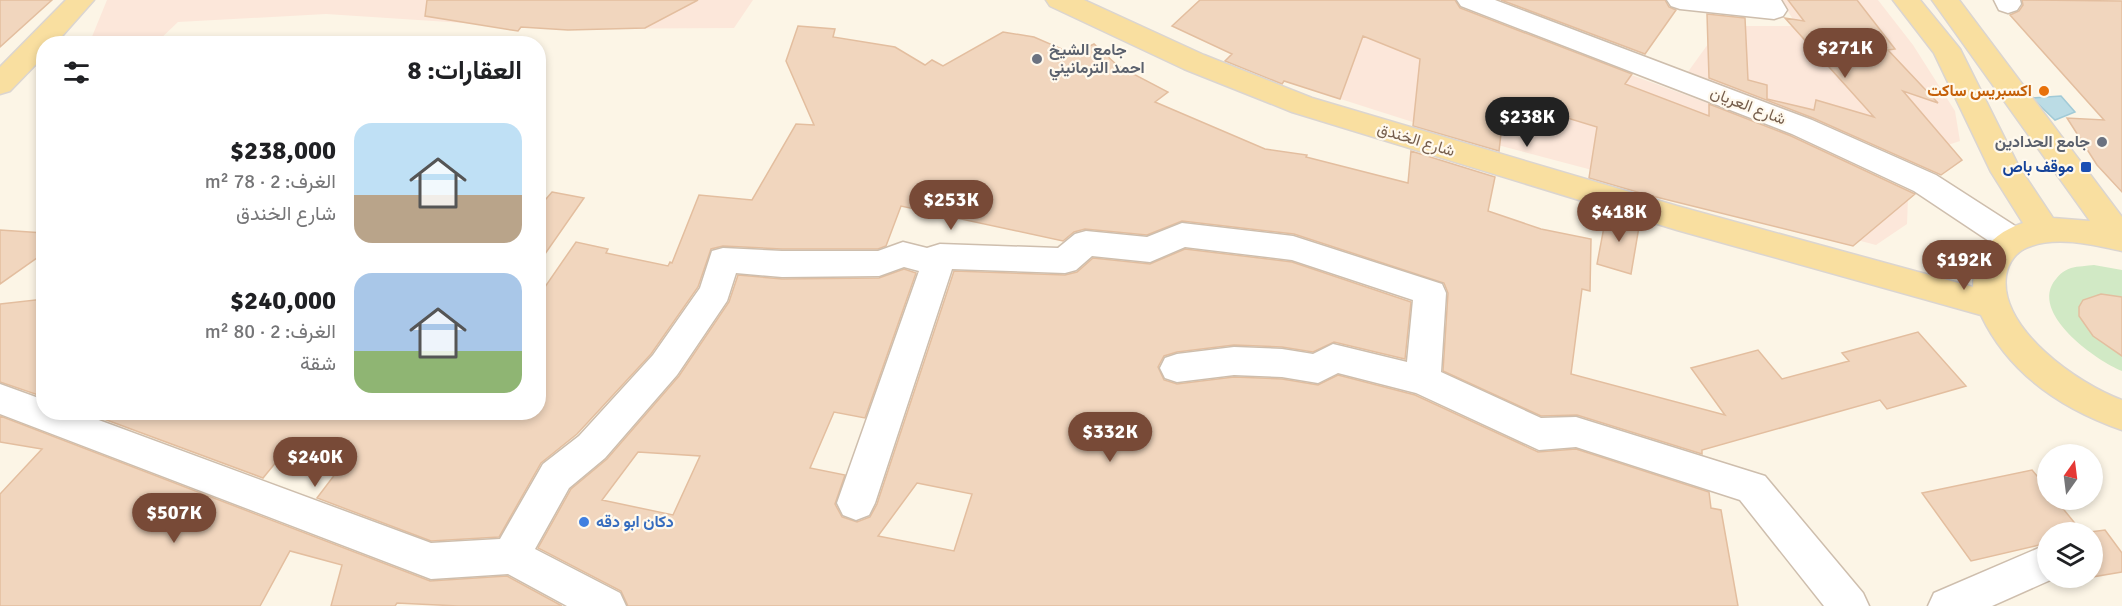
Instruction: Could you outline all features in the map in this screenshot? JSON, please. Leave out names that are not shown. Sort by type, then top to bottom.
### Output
[{"type":"main road","points":[[46,36],[81,0]]},
{"type":"main road","name":"شارع الخندق","points":[[1059,0],[1194,62],[1302,105],[1665,214],[1992,305]]},
{"type":"main road","points":[[1906,0],[1946,50],[2006,172],[2044,230]]},
{"type":"main road","points":[[1945,0],[2121,239]]},
{"type":"main road","points":[[0,84],[36,47]]},
{"type":"main road","points":[[2121,239],[2080,230],[2044,230],[2026,234],[2012,240],[1995,257],[1988,279],[1992,305],[2009,335],[2036,365],[2074,392],[2122,415]]},
{"type":"street","name":"شارع العريان","points":[[1470,0],[1802,127],[1925,183],[2012,240]]},
{"type":"street","points":[[1680,0],[1774,10],[1768,0]]},
{"type":"street","points":[[511,556],[556,476],[592,447],[665,365],[715,292],[723,260],[782,264],[879,263],[903,254],[929,261],[940,256],[1065,261],[1086,243],[1150,250],[1182,235],[1293,248],[1430,294],[1423,380]]},
{"type":"street","points":[[856,503],[940,256]]},
{"type":"street","points":[[1177,368],[1234,361],[1282,363],[1317,369],[1333,358],[1423,380],[1539,434],[1576,432],[1752,488],[1849,606]]},
{"type":"street","points":[[0,399],[36,413]]},
{"type":"street","points":[[56,420],[431,561],[511,556],[606,606]]},
{"type":"street","points":[[1948,606],[2037,567]]},
{"type":"shaded area","points":[[107,0],[753,0],[734,28],[558,29],[326,14],[178,22],[163,36],[92,36]]},
{"type":"shaded area","points":[[1781,0],[1878,0],[1913,45],[1955,111],[1960,141],[1909,158],[1685,76],[1721,26],[1797,26]]},
{"type":"shaded area","points":[[1274,5],[1539,41],[1773,127],[1842,156],[1908,198],[1907,224],[1876,245],[1422,125],[1256,72],[1228,57]]},
{"type":"green space","points":[[2094,265],[2122,270],[2122,371],[2098,358],[2071,336],[2059,323],[2052,309],[2049,296],[2053,283],[2059,276],[2071,268]]},
{"type":"water","points":[[2061,96],[2075,112],[2055,120],[2032,98]]},
{"type":"building","points":[[0,0],[52,0],[0,47]]},
{"type":"building","points":[[427,0],[698,0],[645,28],[568,30],[521,27],[518,31],[425,16]]},
{"type":"building","points":[[1200,0],[1455,0],[1460,8],[1632,74],[1625,84],[1709,116],[1709,104],[1791,136],[1915,194],[1853,246],[1644,194],[1589,178],[1597,127],[1505,99],[1499,151],[1413,126],[1420,59],[1363,36],[1340,99],[1284,81],[1282,84],[1225,61],[1232,54],[1172,26]]},
{"type":"building","points":[[1501,0],[1665,0],[1669,7],[1676,10],[1645,54]]},
{"type":"building","points":[[1788,0],[1857,0],[1895,49],[1888,50],[1938,103],[1903,91],[1962,160],[1941,175],[1813,118],[1709,78],[1707,14],[1745,18],[1748,80],[1767,85],[1767,99],[1814,110],[1816,100],[1874,117],[1785,18],[1804,21]]},
{"type":"building","points":[[2022,0],[2122,1],[2122,192],[2097,165],[2067,118],[2104,120],[2010,15],[2019,11],[2023,5]]},
{"type":"building","points":[[798,26],[835,29],[833,37],[895,47],[925,65],[932,60],[943,66],[1003,32],[1034,37],[1073,54],[1094,44],[1118,66],[1168,92],[1155,102],[1265,149],[1307,155],[1306,157],[1408,183],[1411,151],[1495,177],[1488,211],[1541,229],[1591,239],[1590,291],[1582,289],[1571,374],[1725,415],[1691,368],[1758,350],[1782,379],[1849,361],[1842,353],[1918,332],[1966,386],[1887,409],[1880,400],[1702,450],[1702,454],[1577,415],[1541,416],[1443,371],[1448,293],[1444,283],[1294,234],[1182,221],[1147,235],[1085,229],[1074,232],[1063,241],[901,206],[886,246],[878,249],[782,249],[723,246],[711,249],[698,287],[651,354],[577,434],[541,463],[499,537],[431,541],[317,498],[336,473],[281,456],[263,478],[107,420],[546,420],[546,285],[576,242],[608,249],[606,253],[668,266],[670,262],[672,263],[699,195],[752,200],[796,124],[814,125],[786,61]]},
{"type":"building","points":[[552,192],[584,198],[546,253],[546,199]]},
{"type":"building","points":[[1607,211],[1640,221],[1631,274],[1597,264]]},
{"type":"building","points":[[0,230],[36,232],[36,259],[0,284]]},
{"type":"building","points":[[1185,249],[1292,262],[1411,302],[1405,359],[1334,342],[1313,352],[1282,347],[1234,345],[1177,352],[1164,356],[1158,367],[1164,380],[1177,384],[1234,377],[1282,379],[1318,385],[1338,375],[1415,395],[1538,452],[1576,449],[1709,492],[1711,508],[1721,510],[1738,606],[628,606],[621,591],[538,548],[571,489],[607,459],[679,376],[729,302],[738,275],[782,279],[879,278],[904,269],[916,273],[865,418],[834,412],[810,468],[845,475],[835,504],[842,517],[857,522],[870,517],[877,504],[954,271],[1065,275],[1077,272],[1093,258],[1150,264]],"holes":[[[638,452],[700,456],[673,515],[602,500]],[[917,483],[972,494],[954,551],[878,536]]]},
{"type":"building","points":[[2101,294],[2122,297],[2122,356],[2093,336],[2079,316],[2079,307],[2083,300]]},
{"type":"building","points":[[36,300],[36,394],[0,382],[0,304]]},
{"type":"building","points":[[0,416],[430,581],[507,576],[562,606],[458,606],[397,603],[395,606],[331,606],[342,565],[290,551],[260,606],[0,606],[0,494],[42,449],[0,442]]},
{"type":"building","points":[[2032,470],[2037,476],[2037,510],[2064,510],[2074,522],[2037,522],[2037,545],[1971,561],[1922,493]]},
{"type":"building","points":[[2103,530],[2122,553],[2122,572],[2103,575]]},
{"type":"place","name":"جامع الشيخ احمد الترمانيني","points":[[1037,59]]},
{"type":"place","name":"اكسبريس ساكت","points":[[2044,91]]},
{"type":"place","name":"جامع الحدادين","points":[[2102,142]]},
{"type":"place","name":"موقف باص","points":[[2086,167]]},
{"type":"place","name":"دكان ابو دقه","points":[[584,522]]}]
